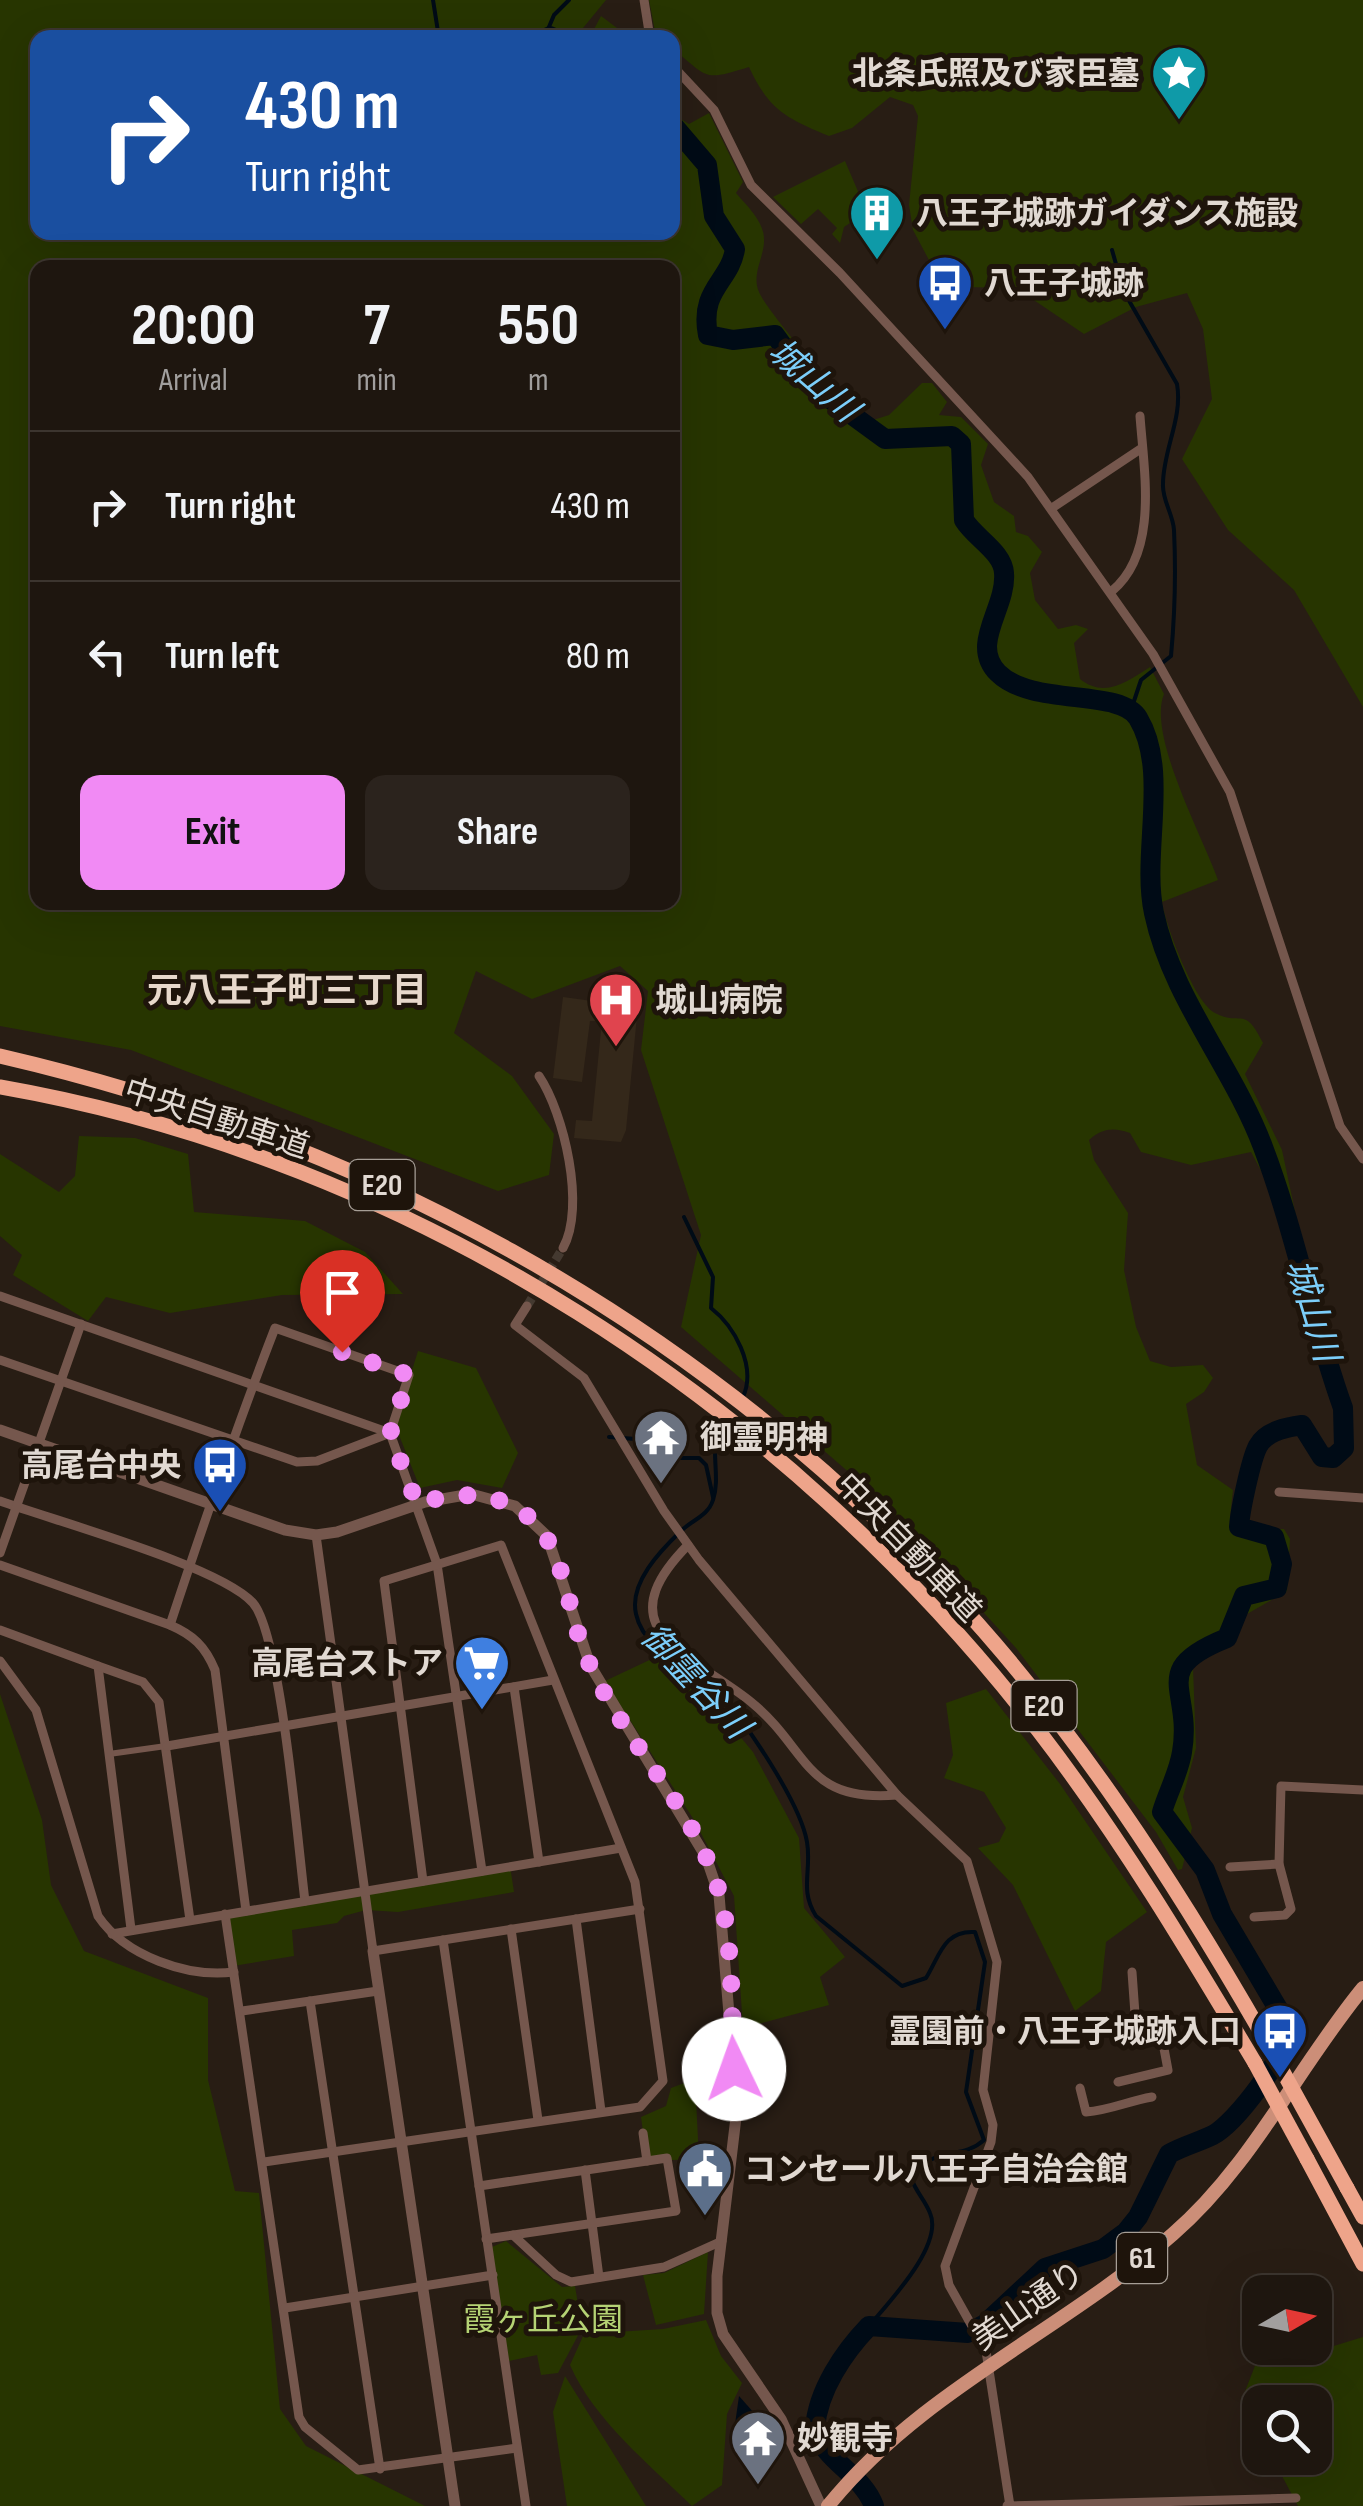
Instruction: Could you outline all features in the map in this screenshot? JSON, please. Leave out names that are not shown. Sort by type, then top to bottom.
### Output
[{"type":"highway","name":"中央自動車道","points":[[0,1056],[152,1096],[357,1173],[510,1247],[606,1305],[755,1411],[880,1522],[1006,1658],[1070,1738],[1141,1840],[1271,2050],[1363,2217]]},
{"type":"highway","name":"中央自動車道","points":[[0,1087],[160,1125],[376,1205],[556,1298],[744,1431],[875,1546],[1038,1730],[1172,1924],[1255,2063],[1363,2264]]},
{"type":"main road","name":"美山通り","points":[[824,2506],[860,2467],[919,2416],[1155,2250],[1199,2210],[1363,1988]]},
{"type":"street","points":[[644,0],[649,30]]},
{"type":"street","points":[[680,74],[714,110],[750,185],[905,341],[1052,508],[1153,654],[1230,792],[1340,1126],[1363,1159]]},
{"type":"street","points":[[1112,591],[1128,578],[1142,542],[1140,416]]},
{"type":"street","points":[[1052,508],[1142,448]]},
{"type":"street","points":[[539,1076],[552,1096],[567,1136],[570,1228],[563,1248]]},
{"type":"street","points":[[0,1296],[390,1434]]},
{"type":"street","points":[[527,1306],[516,1325],[584,1378],[682,1538],[897,1795],[966,1862],[997,1962],[984,2073],[991,2142],[946,2266],[949,2285],[980,2335],[1009,2506],[1296,2498]]},
{"type":"street","points":[[0,1553],[80,1324]]},
{"type":"street","points":[[170,1625],[275,1328],[409,1375],[390,1434],[437,1564],[482,1871]]},
{"type":"street","points":[[0,1360],[297,1462],[317,1461],[390,1434]]},
{"type":"street","points":[[0,1430],[212,1506],[316,1535],[355,1527],[458,1494],[515,1506],[548,1536],[590,1665],[706,1857],[724,1918],[737,2108],[716,2299],[723,2334],[781,2419],[824,2506]]},
{"type":"street","points":[[1279,1492],[1363,1498]]},
{"type":"street","points":[[0,1502],[226,1582],[259,1611],[271,1645],[304,1901]]},
{"type":"street","points":[[316,1535],[378,1991],[455,2506]]},
{"type":"street","points":[[682,1538],[660,1577],[653,1610],[666,1644],[754,1704],[827,1786],[870,1797],[897,1795]]},
{"type":"street","points":[[264,2162],[601,2111],[640,2113],[664,2080],[640,1909],[621,1848],[501,1545],[384,1581],[423,1881]]},
{"type":"street","points":[[0,1565],[170,1625],[188,1633],[208,1654],[224,1737],[246,1911]]},
{"type":"street","points":[[0,1630],[133,1677],[151,1689],[164,1716],[190,1920]]},
{"type":"street","points":[[0,1660],[36,1710],[98,1916],[112,1934],[190,1974],[234,1972]]},
{"type":"street","points":[[98,1666],[106,1755],[131,1929]]},
{"type":"street","points":[[106,1755],[553,1680]]},
{"type":"street","points":[[514,1687],[539,1862]]},
{"type":"street","points":[[1254,1917],[1285,1915],[1290,1909],[1279,1864],[1281,1786],[1363,1790]]},
{"type":"street","points":[[112,1934],[621,1848]]},
{"type":"street","points":[[1230,1867],[1279,1864]]},
{"type":"street","points":[[373,1951],[640,1909]]},
{"type":"street","points":[[225,1914],[299,2416],[305,2427],[358,2470],[517,2448]]},
{"type":"street","points":[[576,1919],[601,2111]]},
{"type":"street","points":[[511,1929],[538,2120]]},
{"type":"street","points":[[443,1940],[526,2506]]},
{"type":"street","points":[[1118,2082],[1168,2070],[1160,2027],[1136,2028],[1132,1972]]},
{"type":"street","points":[[242,2012],[378,1991]]},
{"type":"street","points":[[310,2001],[380,2468]]},
{"type":"street","points":[[1080,2088],[1086,2112],[1116,2109],[1126,2101],[1152,2097]]},
{"type":"street","points":[[643,2133],[647,2160]]},
{"type":"street","points":[[479,2186],[667,2158],[676,2211],[486,2239]]},
{"type":"street","points":[[585,2170],[599,2277]]},
{"type":"street","points":[[514,2235],[563,2280],[664,2267],[722,2241]]},
{"type":"street","points":[[285,2308],[493,2276]]},
{"type":"shaded area","name":"城山病院","points":[[614,992],[639,995],[626,1130],[621,1142],[574,1138],[576,1120],[592,1121],[602,1021],[590,1021],[582,1082],[553,1078],[563,997],[592,1001],[591,1013],[602,1014],[604,997],[613,998]]},
{"type":"shaded area","points":[[739,2396],[779,2441],[735,2424]]},
{"type":"green space","points":[[0,0],[606,0],[585,30],[30,30],[30,240],[680,240],[680,118],[689,124],[709,113],[743,182],[736,193],[763,232],[757,285],[777,319],[870,421],[889,415],[922,383],[932,383],[947,402],[939,415],[961,417],[988,444],[981,465],[994,502],[1014,516],[1016,532],[1028,536],[1042,552],[1030,573],[1035,600],[1058,629],[1076,625],[1088,629],[1074,643],[1080,679],[1107,688],[1150,667],[1164,694],[1163,734],[1170,760],[1218,880],[1162,902],[1175,945],[1198,994],[1215,1013],[1246,1020],[1263,1043],[1245,1074],[1282,1150],[1300,1235],[1295,1234],[1251,1152],[1191,1165],[1141,1152],[1130,1133],[1124,1131],[1103,1131],[1089,1140],[1094,1160],[1128,1213],[1124,1270],[1136,1327],[1150,1361],[1171,1367],[1203,1365],[1213,1378],[1204,1392],[1186,1404],[1197,1465],[1233,1490],[1230,1517],[1254,1529],[1284,1529],[1290,1539],[1287,1591],[1247,1614],[1237,1630],[1193,1667],[1196,1748],[1183,1797],[1192,1828],[1182,1869],[1178,1870],[1156,1832],[1016,1648],[882,1501],[681,1327],[701,1235],[641,1050],[648,991],[620,966],[532,999],[476,971],[454,1033],[512,1076],[554,1134],[549,1175],[498,1191],[131,1050],[0,1026]]},
{"type":"green space","points":[[649,0],[1363,0],[1363,707],[1294,590],[1228,530],[1182,459],[1212,399],[1203,329],[1187,293],[1136,307],[1084,334],[1016,288],[962,287],[930,262],[913,230],[909,205],[918,116],[913,105],[890,97],[852,128],[829,136],[780,111],[749,67],[714,75],[701,72],[680,55],[680,30],[655,30]]},
{"type":"green space","points":[[601,16],[620,30],[594,30]]},
{"type":"green space","points":[[845,161],[869,217],[859,217],[844,227],[840,243],[832,234],[837,228],[818,209],[801,224],[773,197]]},
{"type":"green space","points":[[79,1136],[135,1138],[188,1154],[194,1212],[305,1221],[365,1252],[403,1294],[282,1295],[170,1313],[106,1297],[88,1321],[13,1275],[22,1255],[0,1236],[0,1154],[59,1192],[75,1176]]},
{"type":"green space","points":[[418,1351],[476,1368],[518,1453],[502,1488],[457,1480],[420,1488],[395,1425]]},
{"type":"green space","points":[[658,1656],[712,1703],[753,1752],[799,1838],[804,1908],[845,1957],[820,1977],[829,2005],[743,2028],[734,1896],[694,1820],[605,1681]]},
{"type":"green space","points":[[986,1689],[1060,1784],[1147,1912],[1106,1942],[1101,1991],[1075,2011],[1013,1885],[978,1848],[999,1842],[1006,1828],[984,1792],[944,1778],[953,1755],[946,1703]]},
{"type":"green space","points":[[0,1694],[42,1820],[51,1885],[84,1951],[208,1998],[208,2080],[235,2191],[259,2193],[280,2409],[306,2446],[425,2506],[0,2506]]},
{"type":"green space","points":[[510,1866],[514,1892],[398,1912],[366,1910],[344,1916],[337,1923],[292,1930],[294,1956],[233,1966],[225,1914]]},
{"type":"green space","points":[[695,2079],[699,2159],[647,2161],[641,2117],[666,2106],[671,2088]]},
{"type":"green space","name":"霞ヶ丘公園","points":[[506,2241],[562,2287],[575,2286],[582,2328],[558,2373],[541,2375],[537,2355],[509,2361],[492,2247]]},
{"type":"green space","points":[[708,2252],[704,2314],[656,2325],[643,2275],[664,2273]]},
{"type":"green space","points":[[706,2320],[721,2356],[742,2383],[727,2414],[722,2485],[692,2506],[608,2423],[570,2365],[584,2334],[663,2329]]},
{"type":"green space","points":[[1363,2337],[1363,2506],[1298,2506],[1282,2475],[1332,2475],[1332,2385],[1247,2385],[1255,2365],[1332,2365],[1332,2347]]},
{"type":"green space","points":[[565,2376],[646,2506],[567,2506],[553,2412]]},
{"type":"waterway","points":[[433,0],[438,30]]},
{"type":"waterway","points":[[548,30],[554,15],[569,0]]},
{"type":"waterway","name":"城山川","points":[[680,133],[707,165],[714,216],[735,249],[711,296],[706,319],[708,335],[733,340],[775,335],[811,385],[885,439],[952,436],[961,444],[964,520],[999,558],[1004,573],[988,638],[990,662],[1013,683],[1032,690],[1113,703],[1138,718],[1152,763],[1151,890],[1163,944],[1188,1003],[1263,1147],[1343,1408],[1344,1448],[1333,1458],[1322,1457],[1302,1425],[1271,1433],[1258,1446],[1239,1527],[1274,1537],[1282,1564],[1277,1588],[1244,1596],[1227,1638],[1203,1649],[1181,1671],[1182,1752],[1162,1812],[1205,1870],[1222,1914],[1290,2029],[1287,2040],[1259,2087],[1235,2117],[1213,2135],[1169,2154],[1138,2217],[1103,2249],[1045,2268],[985,2324],[968,2333],[869,2326],[860,2336],[827,2386],[815,2428],[826,2450],[861,2485],[874,2506]]},
{"type":"waterway","points":[[1112,250],[1124,292],[1177,384],[1178,397],[1163,484],[1174,530],[1171,656],[1141,680],[1131,710]]},
{"type":"waterway","name":"御霊谷川","points":[[684,1217],[713,1277],[711,1308],[728,1325],[745,1360],[747,1385],[743,1397]]},
{"type":"waterway","name":"御霊谷川","points":[[724,1419],[716,1438],[713,1500],[704,1514],[685,1527],[648,1568],[635,1602],[642,1629],[664,1654],[722,1697],[776,1773],[803,1827],[808,1852],[808,1897],[816,1916],[902,1986],[926,1978],[944,1946],[965,1932],[975,1932],[985,1962],[966,2092],[984,2140],[929,2161],[911,2178],[930,2213],[929,2241],[901,2288],[869,2326]]},
{"type":"waterway","name":"御霊谷川","points":[[609,1437],[636,1439],[665,1458],[699,1458],[706,1465],[713,1497]]},
{"type":"waterway","name":"城山川","points":[[1289,2035],[1298,2031]]},
{"type":"tunnel","points":[[527,1306],[563,1248]]},
{"type":"place","name":"北条氏照及び家臣墓","points":[[1179,122]]},
{"type":"place","name":"八王子城跡ガイダンス施設","points":[[877,262]]},
{"type":"place","name":"八王子城跡","points":[[945,332]]},
{"type":"place","name":"城山病院","points":[[616,1049]]},
{"type":"place","name":"御霊明神","points":[[661,1486]]},
{"type":"place","name":"高尾台中央","points":[[220,1514]]},
{"type":"place","name":"高尾台ストア","points":[[482,1712]]},
{"type":"place","name":"霊園前・八王子城跡入口","points":[[1280,2080]]},
{"type":"place","name":"コンセール八王子自治会館","points":[[705,2218]]},
{"type":"place","name":"妙観寺","points":[[758,2487]]},
{"type":"district","name":"元八王子町三丁目","points":[[287,990]]},
{"type":"route","points":[[342,1352],[409,1375],[390,1434],[417,1504],[471,1494],[515,1506],[548,1536],[590,1665],[713,1874],[724,1918],[734,2069]]}]
